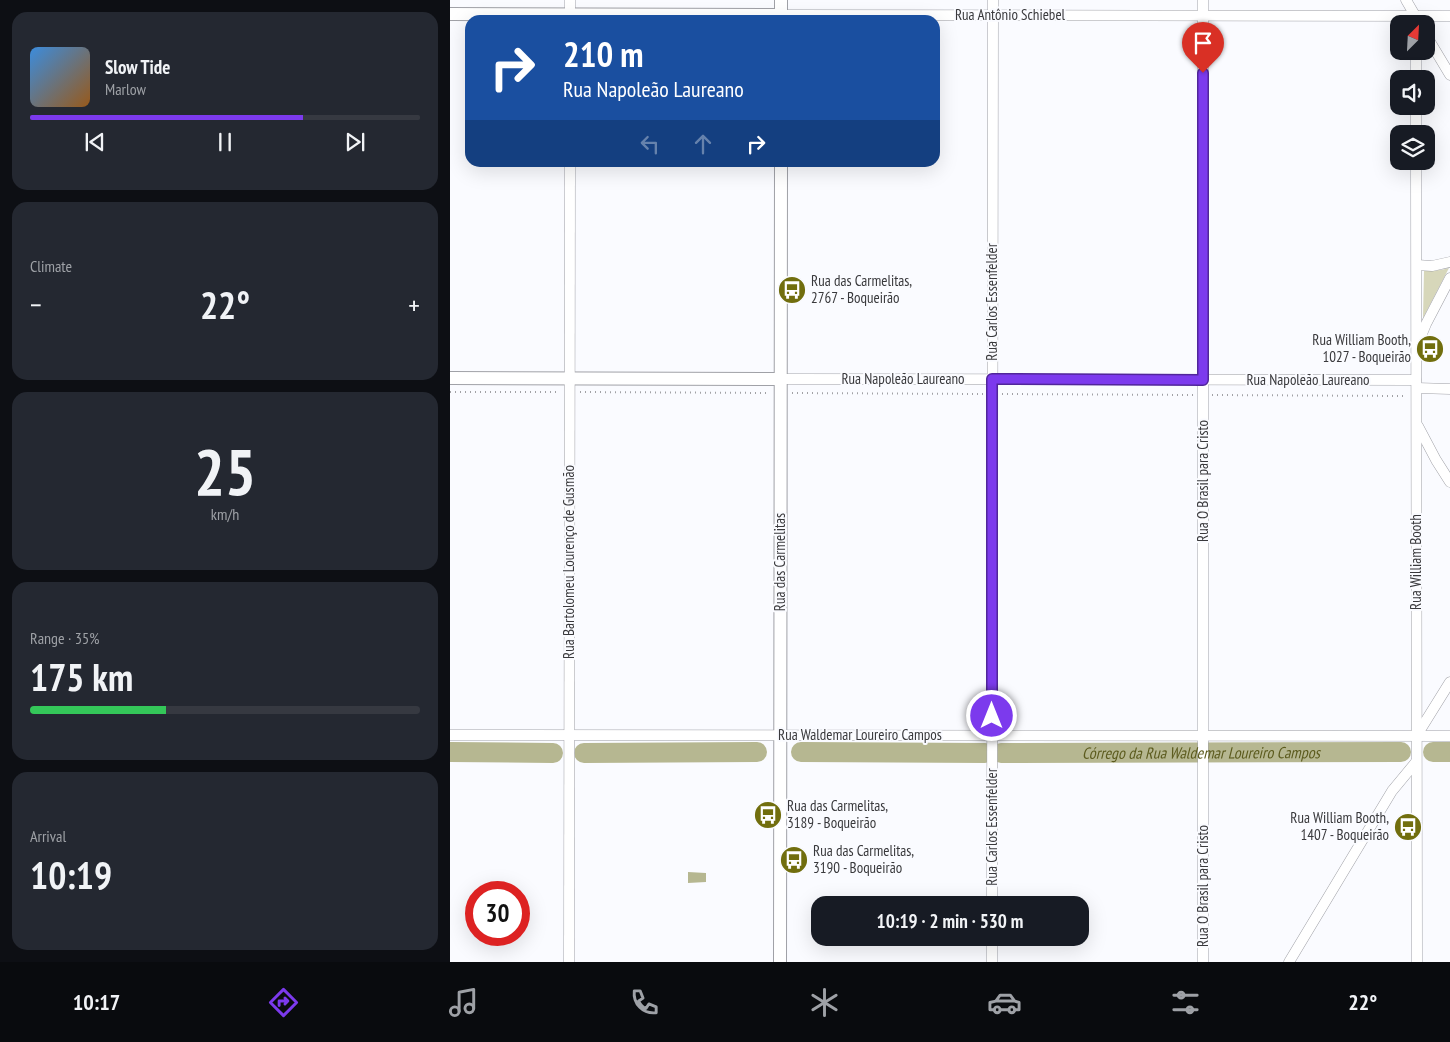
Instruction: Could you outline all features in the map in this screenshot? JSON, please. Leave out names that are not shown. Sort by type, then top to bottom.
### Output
[{"type":"street","points":[[570,0],[570,15]]},
{"type":"street","points":[[781,0],[781,15]]},
{"type":"street","name":"Rua Carlos Essenfelder","points":[[992,0],[992,896]]},
{"type":"street","name":"Rua O Brasil para Cristo","points":[[1203,0],[1203,962]]},
{"type":"street","points":[[1406,0],[1414,15]]},
{"type":"street","points":[[1416,0],[1417,15]]},
{"type":"street","name":"Rua Antônio Schiebel","points":[[450,14],[490,15]]},
{"type":"street","name":"Rua Antônio Schiebel","points":[[940,15],[1203,16],[1390,20]]},
{"type":"street","name":"Rua Antônio Schiebel","points":[[1435,18],[1450,16]]},
{"type":"street","points":[[1435,50],[1450,75]]},
{"type":"street","name":"Rua Bartolomeu Lourenço de Gusmão","points":[[569,962],[570,167]]},
{"type":"street","name":"Rua das Carmelitas","points":[[780,962],[781,167]]},
{"type":"street","name":"Rua William Booth","points":[[1416,170],[1417,962]]},
{"type":"street","points":[[1416,265],[1432,266],[1450,262]]},
{"type":"street","points":[[1416,346],[1450,278]]},
{"type":"street","name":"Rua Napoleão Laureano","points":[[450,378],[1203,380],[1416,384],[1450,389]]},
{"type":"street","points":[[1416,422],[1450,482]]},
{"type":"street","points":[[1416,736],[1450,682]]},
{"type":"street","name":"Rua Waldemar Loureiro Campos","points":[[450,735],[1450,736]]},
{"type":"street","points":[[1289,962],[1392,791],[1416,762]]},
{"type":"street","points":[[992,946],[992,962]]},
{"type":"path","points":[[450,392],[556,392]]},
{"type":"path","points":[[582,392],[766,393]]},
{"type":"path","points":[[794,393],[982,394]]},
{"type":"path","points":[[1001,394],[1194,395]]},
{"type":"path","points":[[1213,395],[1401,396]]},
{"type":"shaded area","points":[[1449,268],[1423,318],[1424,271]]},
{"type":"shaded area","points":[[688,872],[706,873],[706,882],[688,883]]},
{"type":"waterway","name":"Córrego da Rua Waldemar Loureiro Campos","points":[[450,752],[553,753]]},
{"type":"waterway","name":"Córrego da Rua Waldemar Loureiro Campos","points":[[584,753],[757,752]]},
{"type":"waterway","name":"Córrego da Rua Waldemar Loureiro Campos","points":[[801,752],[985,753]]},
{"type":"waterway","name":"Córrego da Rua Waldemar Loureiro Campos","points":[[1001,753],[1401,752]]},
{"type":"waterway","name":"Córrego da Rua Waldemar Loureiro Campos","points":[[1433,752],[1450,752]]},
{"type":"place","name":"Rua das Carmelitas, 2767 - Boqueirão","points":[[792,290]]},
{"type":"place","name":"Rua William Booth, 1027 - Boqueirão","points":[[1430,349]]},
{"type":"place","name":"Rua das Carmelitas, 3189 - Boqueirão","points":[[768,815]]},
{"type":"place","name":"Rua William Booth, 1407 - Boqueirão","points":[[1408,827]]},
{"type":"place","name":"Rua das Carmelitas, 3190 - Boqueirão","points":[[794,860]]},
{"type":"route","points":[[992,716],[992,379],[1203,380],[1203,73]]}]
